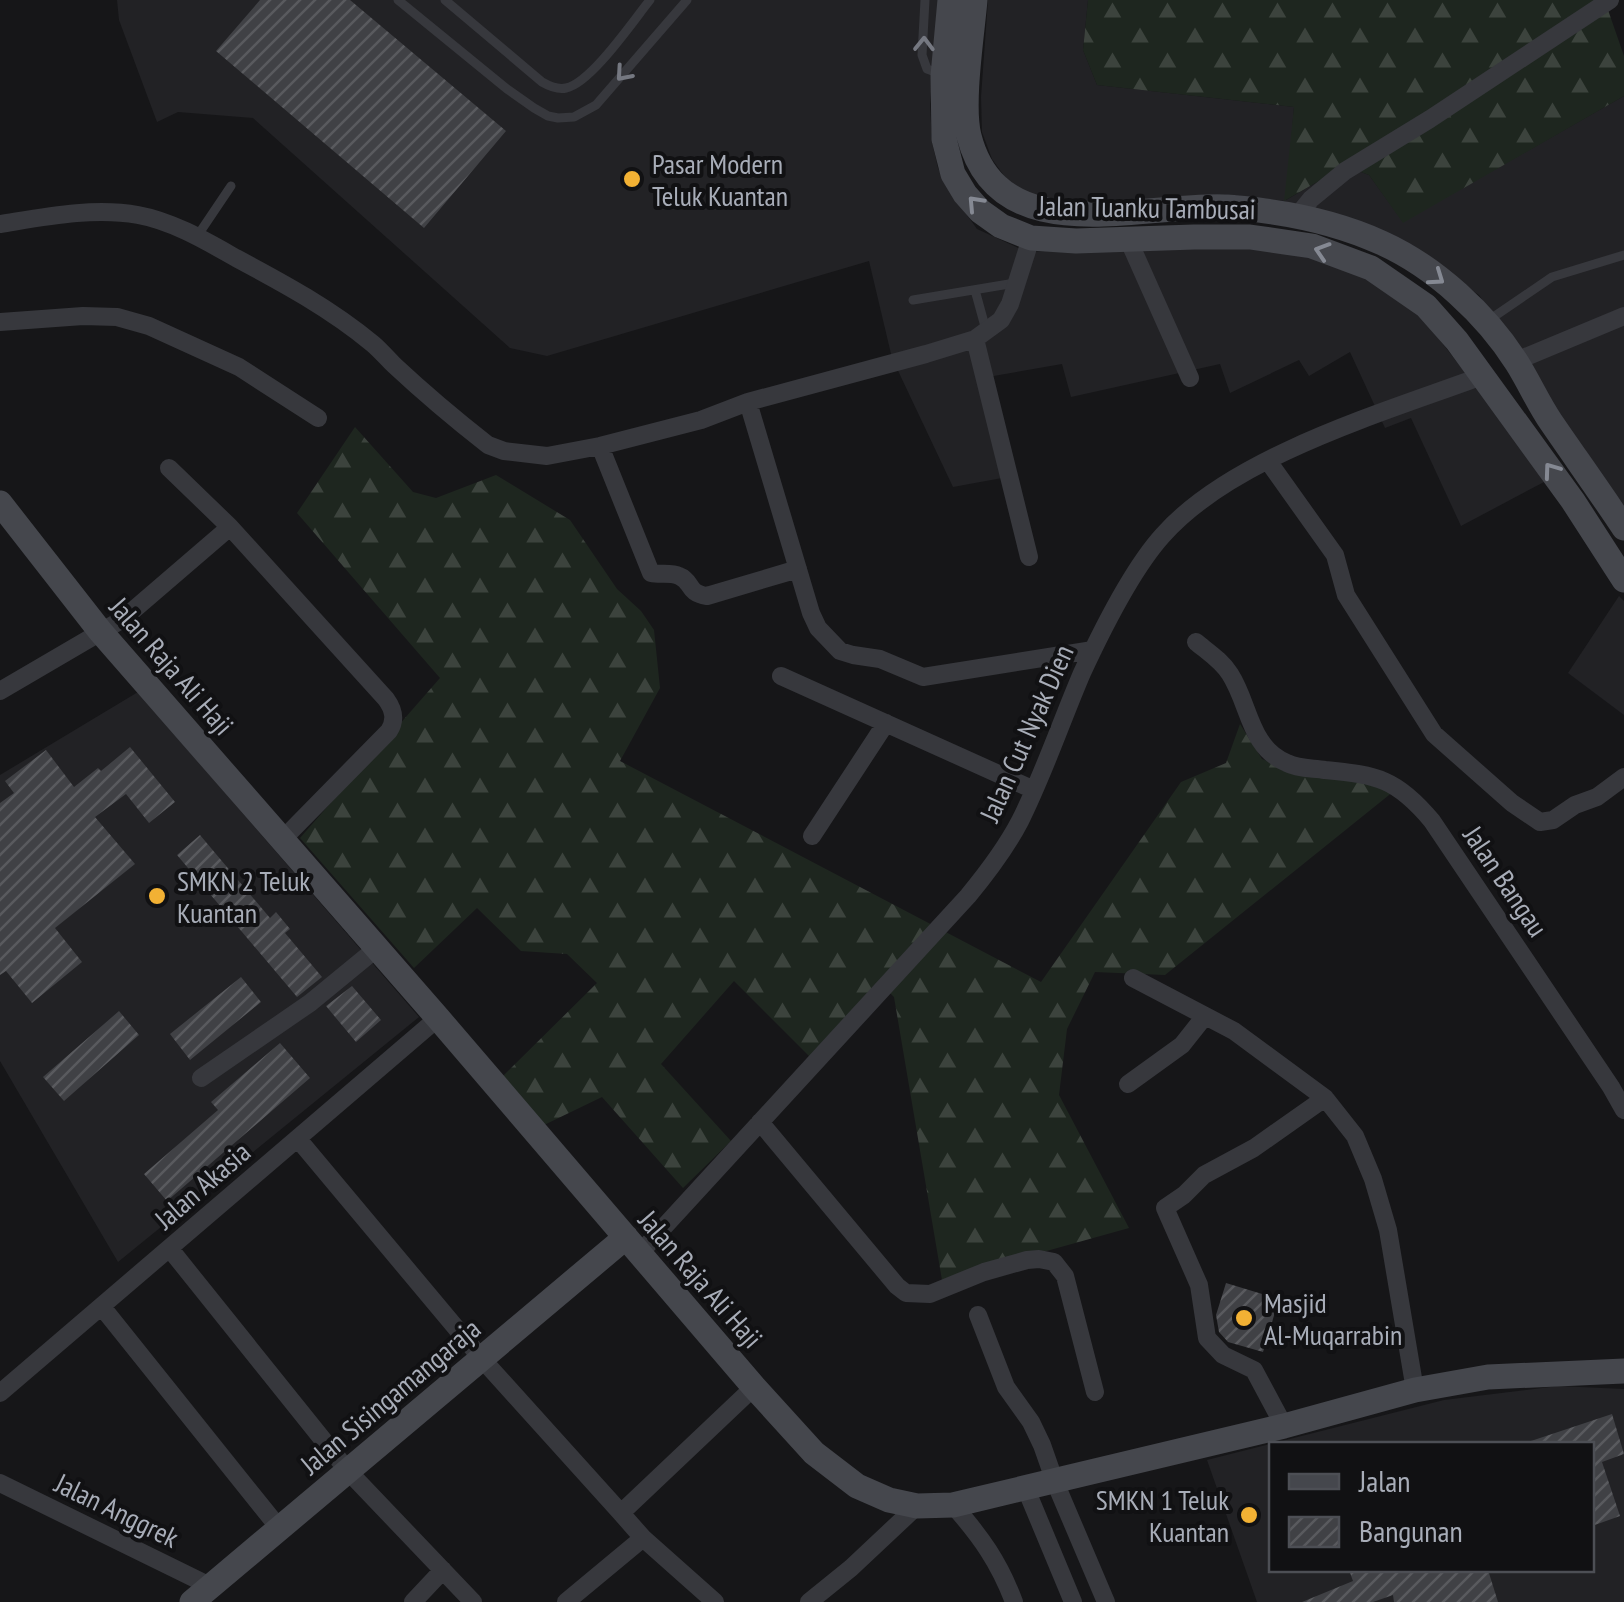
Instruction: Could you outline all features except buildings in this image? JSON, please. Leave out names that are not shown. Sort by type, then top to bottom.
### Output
[{"type":"street","name":"Jalan Tuanku Tambusai","points":[[950,0],[943,76],[944,139],[953,174],[980,212],[1030,238],[1076,241],[1250,237],[1312,246],[1371,268],[1426,306],[1457,341],[1573,501],[1624,580]]},
{"type":"street","name":"Jalan Tuanku Tambusai","points":[[975,0],[969,134],[981,165],[996,187],[1043,211],[1084,214],[1224,207],[1298,215],[1386,244],[1444,282],[1487,321],[1624,528]]},
{"type":"street","points":[[1298,215],[1310,199],[1345,170],[1610,0]]},
{"type":"street","points":[[0,224],[64,215],[134,214],[161,221],[340,318],[488,445],[504,451],[548,456],[701,420],[748,402],[981,336],[1001,320],[1010,304],[1030,238]]},
{"type":"street","points":[[1128,239],[1190,378]]},
{"type":"street","points":[[1371,268],[1386,244]]},
{"type":"street","points":[[0,322],[83,316],[116,317],[149,326],[239,368],[318,418]]},
{"type":"street","points":[[1516,361],[1624,316]]},
{"type":"street","points":[[981,336],[1029,557]]},
{"type":"street","name":"Jalan Cut Nyak Dien","points":[[633,1245],[760,1122],[992,867],[1019,823],[1093,650],[1139,568],[1163,535],[1192,508],[1227,484],[1322,435],[1482,376]]},
{"type":"street","points":[[748,402],[818,628],[840,651],[880,659],[916,676],[934,677],[1093,650]]},
{"type":"street","points":[[600,446],[652,573],[684,578],[696,594],[707,596],[798,568]]},
{"type":"street","points":[[1268,462],[1335,554],[1346,595],[1434,734],[1469,766],[1540,822],[1597,798],[1624,777]]},
{"type":"street","points":[[169,468],[230,528],[393,711],[389,732],[282,840]]},
{"type":"street","points":[[1573,501],[1596,486]]},
{"type":"street","name":"Jalan Raja Ali Haji","points":[[0,503],[100,630],[754,1387],[814,1452],[857,1486],[917,1506],[953,1505],[1284,1426],[1415,1390],[1488,1378],[1624,1371]]},
{"type":"street","points":[[0,691],[122,619],[230,528]]},
{"type":"street","name":"Jalan Bangau","points":[[1196,642],[1231,675],[1261,744],[1286,763],[1378,778],[1413,798],[1443,837],[1624,1110]]},
{"type":"street","points":[[781,676],[1034,790]]},
{"type":"street","points":[[812,836],[886,723]]},
{"type":"street","points":[[200,1078],[310,1003],[378,948]]},
{"type":"street","points":[[1134,978],[1234,1031],[1325,1098],[1355,1136],[1388,1230],[1415,1390]]},
{"type":"street","points":[[1128,1084],[1182,1045],[1205,1016]]},
{"type":"street","name":"Jalan Akasia","points":[[0,1393],[438,1018]]},
{"type":"street","points":[[1284,1426],[1254,1370],[1223,1354],[1207,1338],[1199,1285],[1165,1208],[1204,1176],[1254,1148],[1325,1098]]},
{"type":"street","points":[[760,1122],[906,1293],[930,1294],[1027,1260],[1048,1260],[1059,1266],[1065,1276],[1095,1392]]},
{"type":"street","points":[[298,1139],[482,1359],[644,1538],[715,1602]]},
{"type":"street","name":"Jalan Sisingamangaraja","points":[[201,1594],[482,1359],[633,1245]]},
{"type":"street","points":[[170,1249],[348,1470],[473,1602]]},
{"type":"street","points":[[102,1307],[279,1528]]},
{"type":"street","points":[[978,1315],[1006,1387],[1032,1422],[1106,1602]]},
{"type":"street","points":[[621,1513],[754,1387]]},
{"type":"street","name":"Jalan Anggrek","points":[[0,1484],[201,1594]]},
{"type":"street","points":[[1026,1489],[1073,1602]]},
{"type":"street","points":[[953,1505],[998,1562],[1014,1602]]},
{"type":"street","points":[[810,1602],[917,1506]]},
{"type":"street","points":[[566,1602],[644,1538]]},
{"type":"street","points":[[413,1602],[443,1570]]},
{"type":"lane","points":[[398,0],[507,89],[534,108],[558,118],[574,117],[596,104],[687,0]]},
{"type":"lane","points":[[445,0],[542,82],[560,89],[591,73],[650,0]]},
{"type":"lane","points":[[925,0],[923,60],[927,69],[943,76]]},
{"type":"lane","points":[[196,238],[231,186]]},
{"type":"lane","points":[[1487,321],[1552,277],[1624,255]]},
{"type":"lane","points":[[913,300],[1015,283]]},
{"type":"lane","points":[[975,290],[981,336]]},
{"type":"shaded area","name":"Pasar Modern Teluk Kuantan","points":[[117,0],[939,0],[930,104],[932,142],[938,168],[949,190],[977,229],[1027,252],[1198,242],[1269,246],[1357,272],[1415,308],[1516,438],[1544,482],[1461,526],[1411,418],[1385,428],[1350,352],[1309,376],[1299,360],[1230,393],[1220,364],[1071,397],[1062,364],[988,377],[1013,476],[953,487],[892,358],[869,261],[547,356],[510,348],[253,118],[178,112],[157,122],[119,20]]},
{"type":"shaded area","points":[[988,0],[1088,0],[1083,50],[1097,85],[1294,107],[1286,200],[1345,166],[1369,175],[1403,222],[1624,96],[1624,510],[1479,295],[1386,235],[1284,201],[1224,194],[1085,205],[1025,193],[1005,177],[992,159],[982,132]]},
{"type":"shaded area","points":[[1619,596],[1624,601],[1624,715],[1568,673]]},
{"type":"shaded area","name":"SMKN 2 Teluk Kuantan","points":[[138,692],[419,1017],[118,1262],[0,1061],[0,775]]},
{"type":"shaded area","name":"SMKN 1 Teluk Kuantan","points":[[1558,1386],[1624,1389],[1624,1602],[1257,1602],[1207,1460],[1269,1444],[1269,1572],[1594,1572],[1594,1442],[1278,1442],[1444,1400]]},
{"type":"green space","points":[[1088,0],[1609,0],[1608,10],[1624,56],[1624,96],[1403,223],[1369,175],[1345,166],[1284,201],[1294,107],[1097,85],[1083,50]]},
{"type":"green space","points":[[355,427],[413,492],[436,498],[496,475],[570,520],[617,589],[641,611],[654,630],[660,688],[620,761],[1041,982],[1181,782],[1226,763],[1240,724],[1262,759],[1285,769],[1371,779],[1394,791],[1165,975],[1095,972],[1067,1029],[1059,1095],[1129,1228],[942,1280],[894,997],[881,984],[810,1057],[734,981],[661,1064],[731,1141],[683,1188],[602,1097],[544,1125],[502,1077],[597,983],[567,954],[521,951],[477,908],[414,968],[300,838],[440,678],[297,513]]},
{"type":"place","name":"Pasar Modern Teluk Kuantan","points":[[632,179]]},
{"type":"place","name":"SMKN 2 Teluk Kuantan","points":[[157,896]]},
{"type":"place","name":"Masjid Al-Muqarrabin","points":[[1244,1318]]},
{"type":"place","name":"SMKN 1 Teluk Kuantan","points":[[1249,1515]]}]
